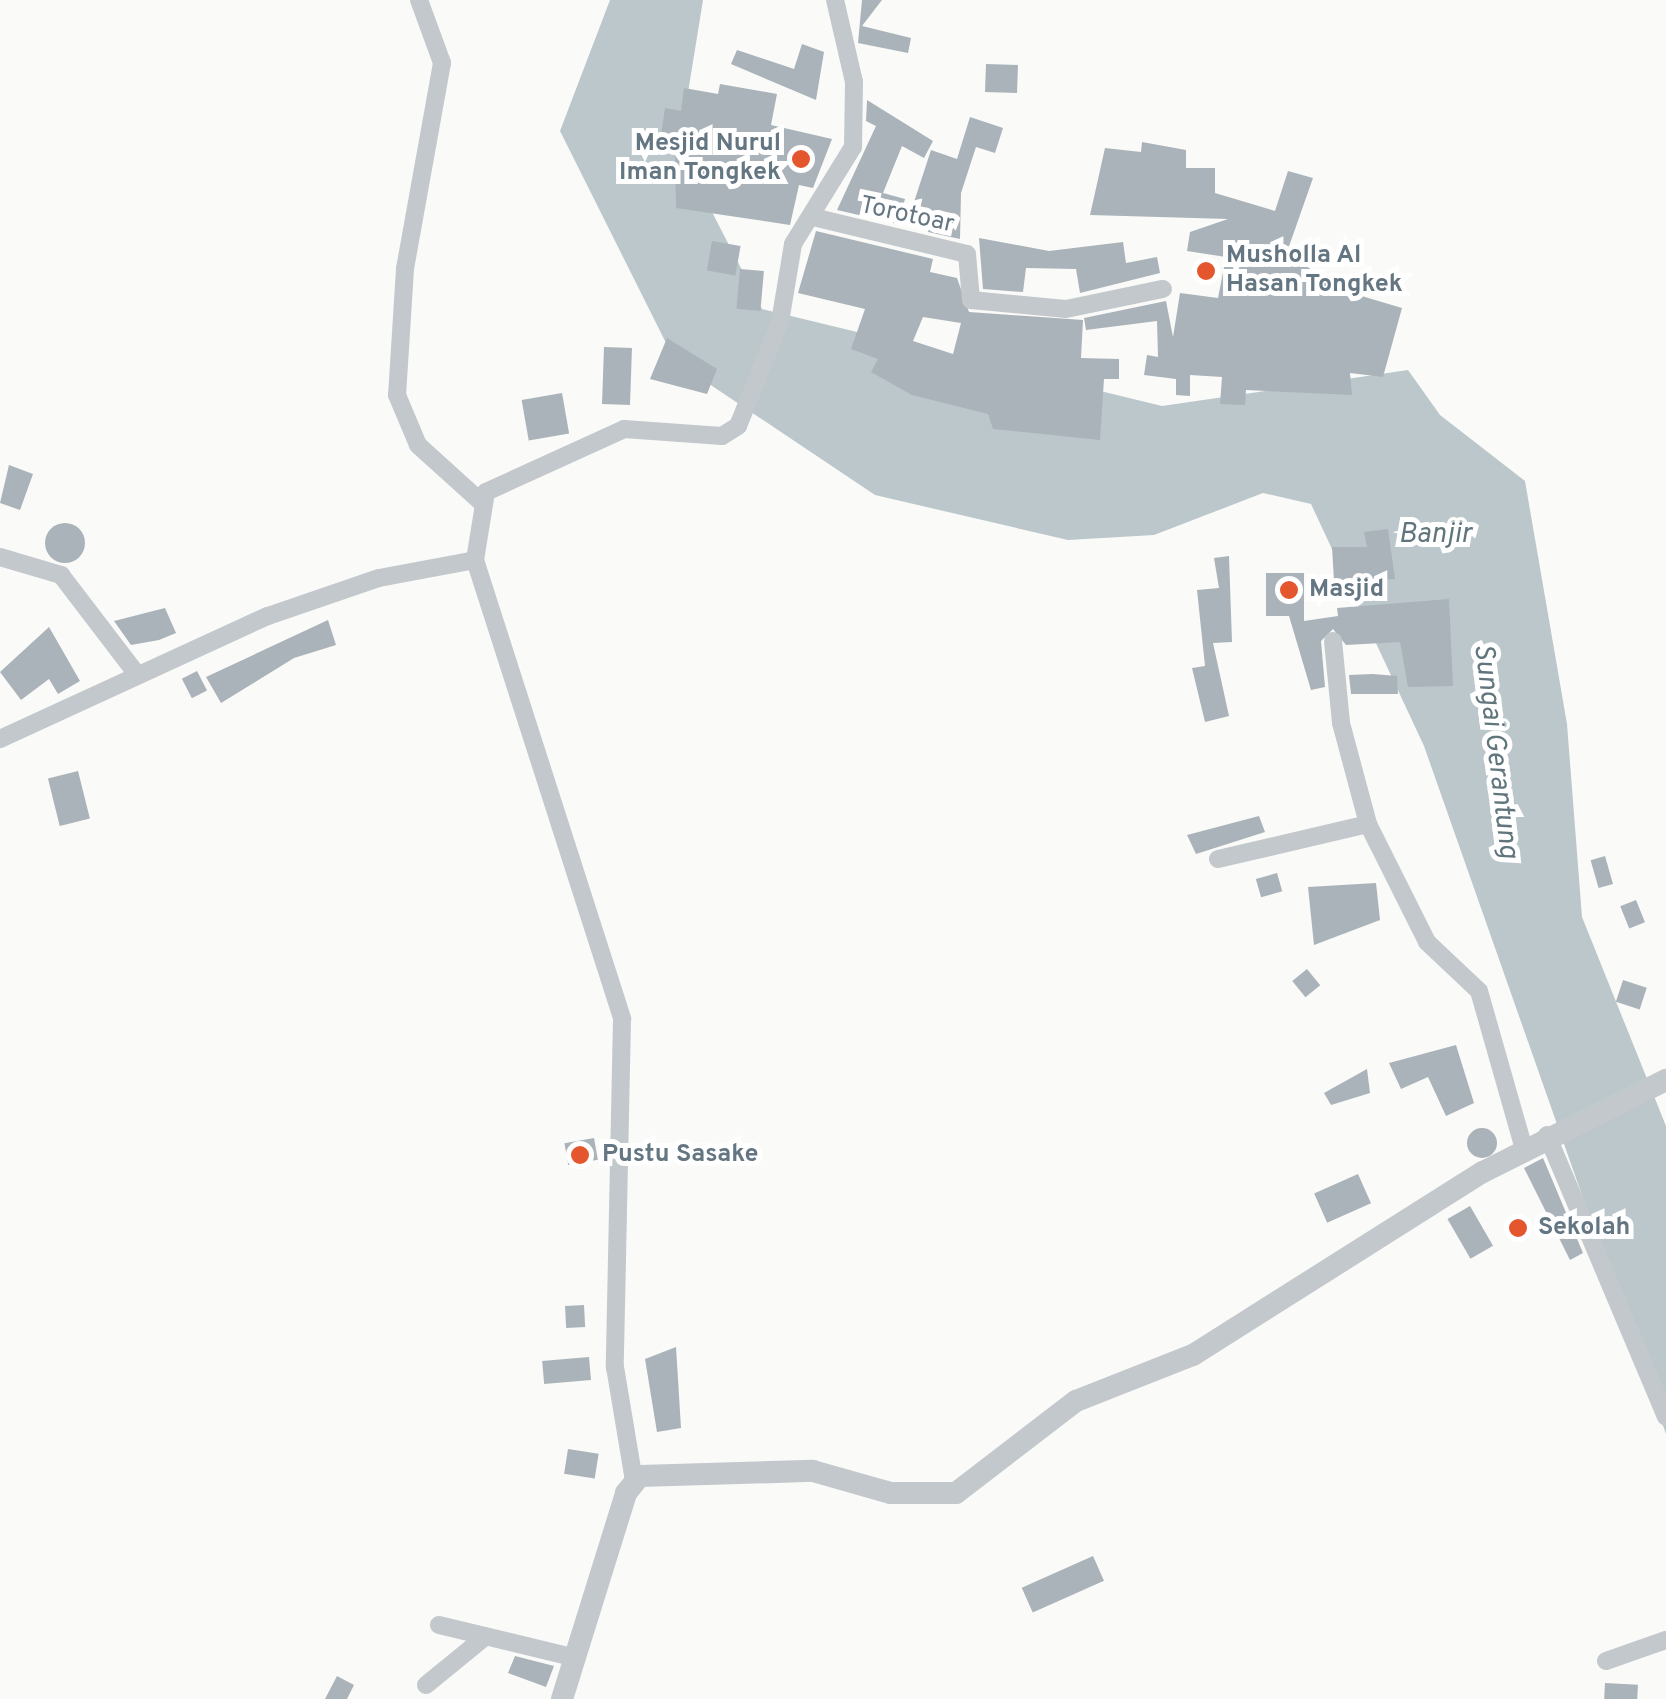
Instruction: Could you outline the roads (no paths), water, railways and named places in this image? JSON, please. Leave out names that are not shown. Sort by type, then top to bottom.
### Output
[{"type":"street","points":[[419,0],[442,63],[406,268],[397,395],[418,445],[480,502]]},
{"type":"street","points":[[480,502],[631,426],[731,432],[758,384],[780,322],[787,262],[856,126],[834,0]]},
{"type":"street","name":"Torotoar","points":[[813,217],[967,254],[971,300],[1066,309],[1163,289]]},
{"type":"street","points":[[480,502],[475,560],[622,1019],[615,1367],[634,1480],[562,1699]]},
{"type":"street","points":[[0,556],[62,575],[136,673]]},
{"type":"street","points":[[0,739],[136,673],[350,587],[475,560]]},
{"type":"street","points":[[1333,641],[1341,723],[1368,824],[1427,942],[1480,992],[1524,1149]]},
{"type":"street","points":[[1218,859],[1368,824]]},
{"type":"street","points":[[634,1480],[686,1468],[813,1471],[891,1493],[956,1493],[1076,1400],[1193,1355],[1549,1134],[1666,1080]]},
{"type":"street","points":[[1549,1134],[1666,1417]]},
{"type":"street","points":[[439,1625],[576,1658]]},
{"type":"street","points":[[426,1685],[453,1672],[486,1636]]},
{"type":"street","points":[[1606,1661],[1666,1640]]},
{"type":"water","name":"Banjir","points":[[610,0],[703,0],[679,148],[762,309],[1162,406],[1408,370],[1440,415],[1525,481],[1567,724],[1582,917],[1666,1126],[1666,1434],[1424,746],[1311,504],[1263,493],[1154,535],[1068,540],[875,495],[675,361],[560,131]]},
{"type":"place","name":"Mesjid Nurul Iman Tongkek","points":[[801,159]]},
{"type":"place","name":"Musholla Al Hasan Tongkek","points":[[1206,271]]},
{"type":"place","name":"Masjid","points":[[1289,590]]},
{"type":"place","name":"Pustu Sasake","points":[[580,1155]]},
{"type":"place","name":"Sekolah","points":[[1518,1228]]},
{"type":"water label","name":"Sungai Gerantung","points":[[1495,751]]}]
